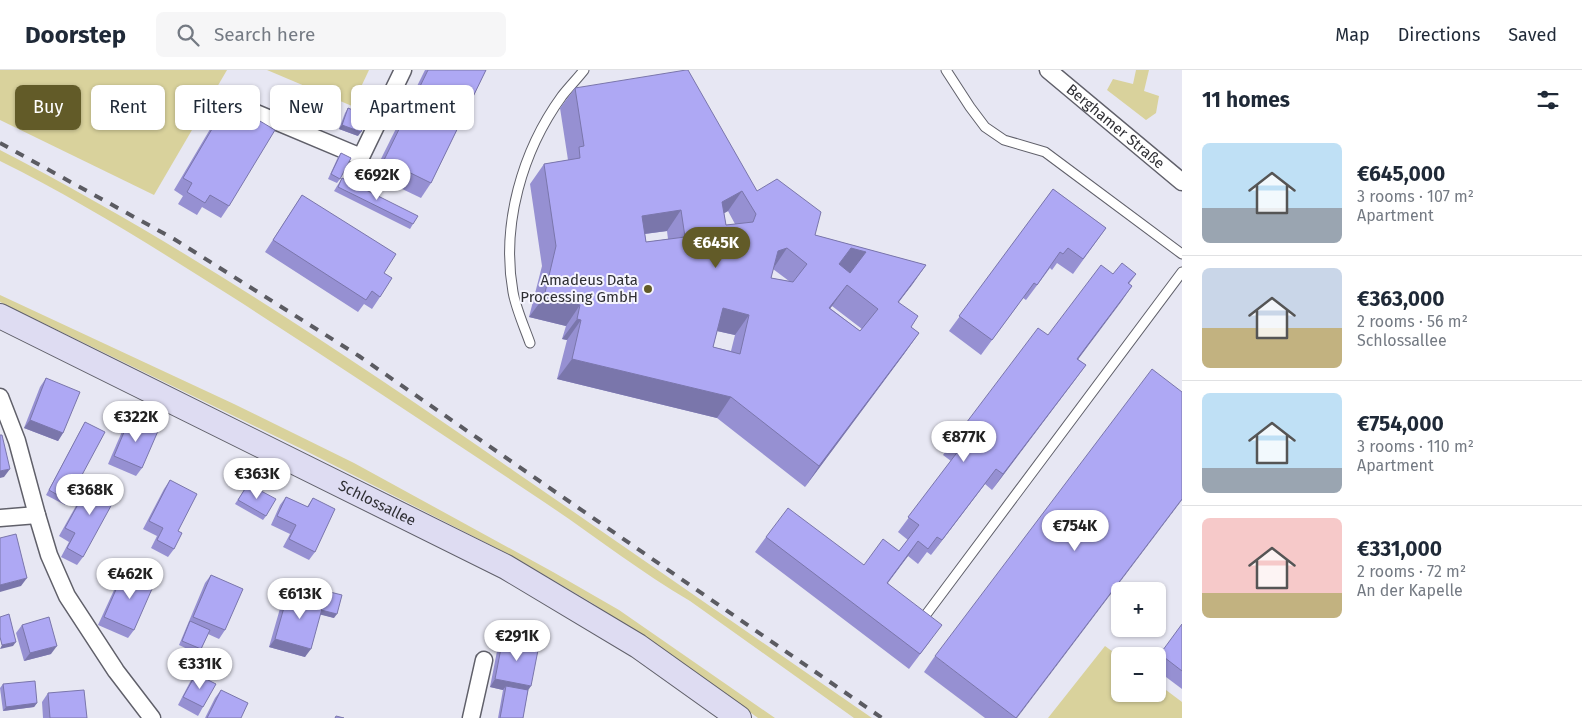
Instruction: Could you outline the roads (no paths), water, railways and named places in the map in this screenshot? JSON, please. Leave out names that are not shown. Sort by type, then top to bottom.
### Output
[{"type":"main road","name":"Schlossallee","points":[[0,316],[506,567],[638,646],[739,718]]},
{"type":"street","points":[[260,115],[362,157],[403,70]]},
{"type":"street","name":"Berghamer Straße","points":[[1048,70],[1182,182]]},
{"type":"street","points":[[0,396],[17,441],[49,555],[67,596],[116,671],[152,718]]},
{"type":"street","points":[[0,518],[37,515]]},
{"type":"street","points":[[471,718],[484,660]]},
{"type":"lane","points":[[530,343],[513,295],[510,272],[509,238],[516,200],[526,163],[544,126],[562,96],[584,70]]},
{"type":"lane","points":[[946,70],[985,127],[1004,140],[1045,152],[1182,254]]},
{"type":"lane","points":[[922,620],[1182,272]]},
{"type":"railway","points":[[0,143],[174,239],[359,356],[882,718]]},
{"type":"place","name":"Amadeus Data Processing GmbH","points":[[648,289]]}]
